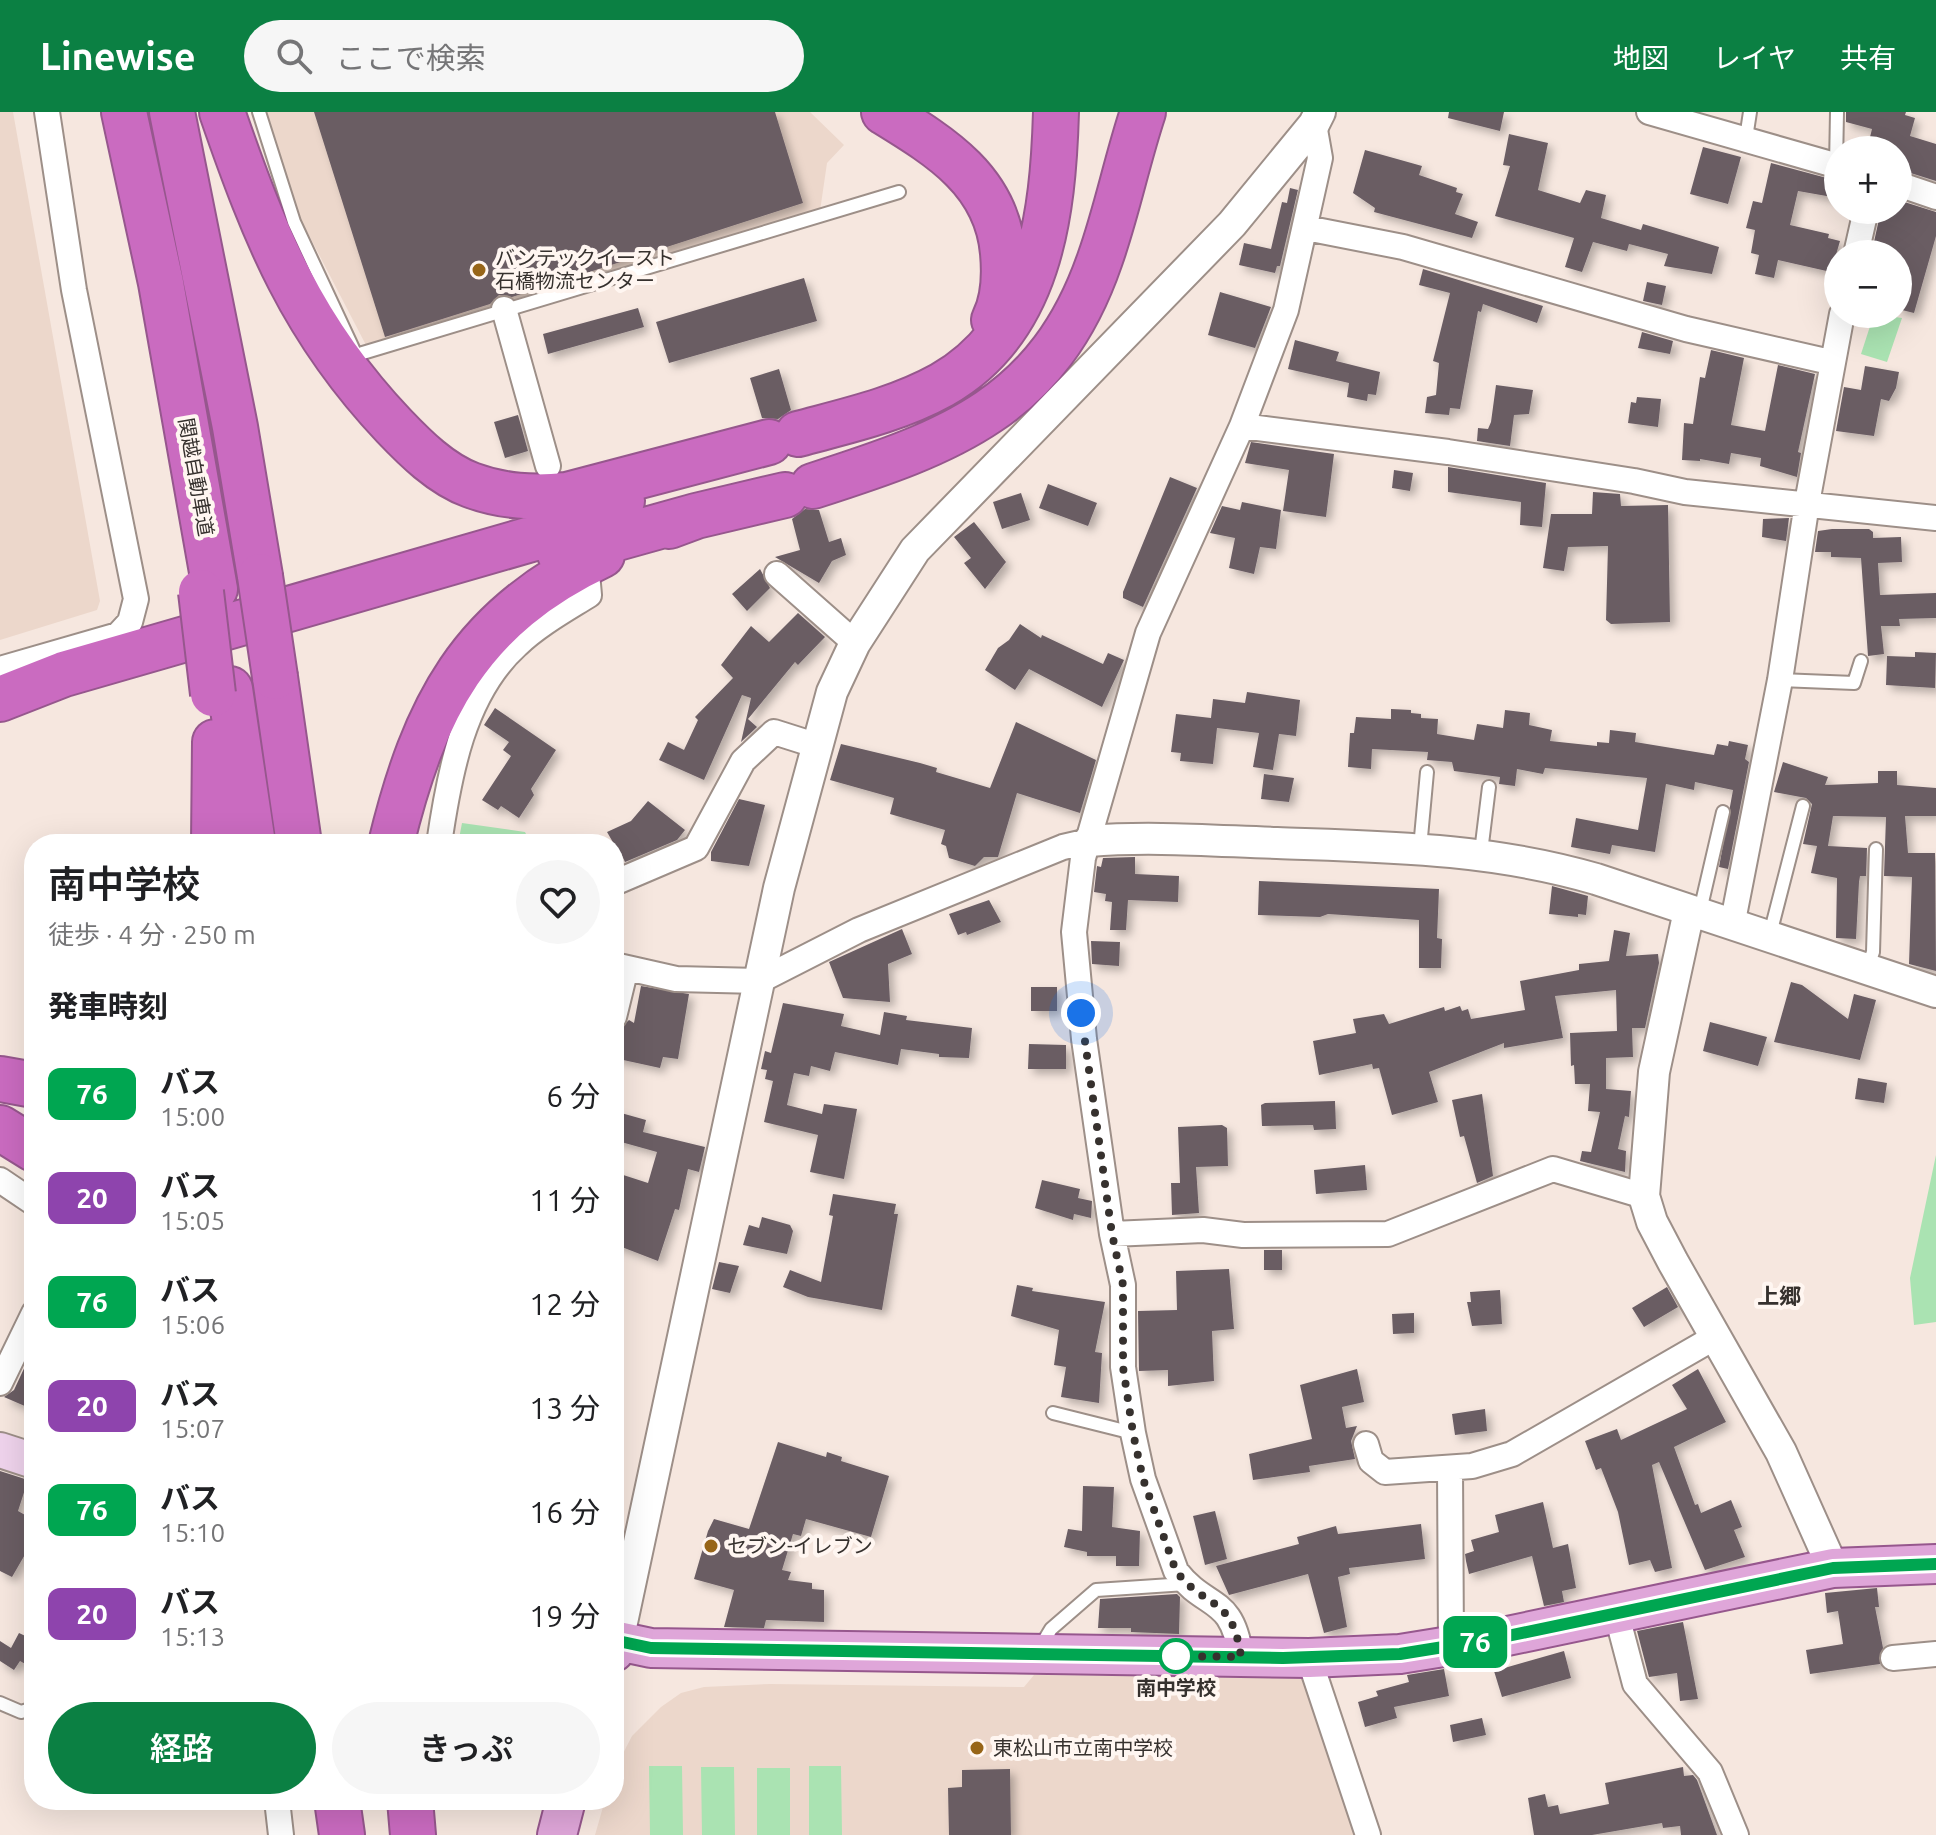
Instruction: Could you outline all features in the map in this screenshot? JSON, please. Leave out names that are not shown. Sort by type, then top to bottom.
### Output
[{"type":"highway","points":[[172,112],[235,427],[298,834]]},
{"type":"highway","points":[[222,112],[271,247],[301,307],[335,358],[372,402],[441,468],[468,485],[534,498],[567,495],[872,413],[943,384],[981,357],[1022,302],[1036,264],[1046,220],[1056,112]]},
{"type":"highway","points":[[884,112],[948,154],[973,176],[991,203],[1002,233],[1003,292],[997,316],[966,361],[943,384]]},
{"type":"highway","points":[[921,449],[973,410],[1002,379],[1027,344],[1049,303],[1070,220],[1078,112]]},
{"type":"highway","points":[[0,725],[67,696],[127,678],[696,516],[799,491],[921,449],[962,430],[1002,404],[1033,377],[1060,343],[1099,263],[1143,112]]},
{"type":"highway","name":"関越自動車道","points":[[124,113],[161,283],[222,692],[251,834]]},
{"type":"highway","points":[[0,699],[64,674],[545,535],[586,519],[686,463]]},
{"type":"highway","points":[[393,834],[404,790],[425,731],[448,684],[476,646],[510,614],[560,578],[639,537],[696,516]]},
{"type":"highway","points":[[215,834],[222,692]]},
{"type":"highway","points":[[0,1079],[24,1083]]},
{"type":"highway","points":[[0,1128],[24,1143]]},
{"type":"highway","points":[[338,1810],[342,1835]]},
{"type":"highway","points":[[362,1810],[364,1835]]},
{"type":"main road","points":[[0,1450],[24,1458]]},
{"type":"main road","points":[[624,1645],[651,1648],[1309,1658],[1400,1654],[1833,1568],[1936,1564]]},
{"type":"main road","points":[[557,1835],[563,1810]]},
{"type":"street","points":[[0,669],[118,635],[130,622],[136,599],[74,290],[47,112]]},
{"type":"street","points":[[1649,112],[1824,162]]},
{"type":"street","points":[[1241,1657],[1231,1617],[1218,1603],[1186,1584],[1176,1571],[1143,1479],[1123,1367],[1123,1285],[1112,1234],[1074,962],[1074,932],[1083,858],[1148,633],[1242,426],[1286,310],[1320,158],[1317,118]]},
{"type":"street","points":[[624,1603],[759,981],[815,745],[832,692],[855,643],[915,550],[937,524],[1070,395],[1232,224],[1317,118]]},
{"type":"street","points":[[1912,189],[1936,197]]},
{"type":"street","points":[[1306,228],[1403,247],[1671,325],[1830,362]]},
{"type":"street","points":[[504,309],[548,466]]},
{"type":"street","points":[[1732,926],[1780,680],[1830,362],[1838,328]]},
{"type":"street","points":[[1242,426],[1448,452],[1685,492],[1936,518]]},
{"type":"street","points":[[777,574],[855,643]]},
{"type":"street","points":[[441,834],[460,739],[483,690],[516,645],[589,595],[588,584]]},
{"type":"street","points":[[624,879],[696,848],[743,761],[774,732],[815,745]]},
{"type":"street","points":[[624,967],[676,979],[759,981],[873,924],[1063,847],[1117,839],[1481,852],[1550,865],[1936,992]]},
{"type":"street","points":[[1694,913],[1654,1072],[1644,1196],[1652,1222],[1781,1452],[1833,1568]]},
{"type":"street","points":[[1112,1234],[1203,1230],[1243,1235],[1388,1234],[1553,1169],[1644,1196]]},
{"type":"street","points":[[0,1180],[24,1196]]},
{"type":"street","points":[[0,1383],[24,1334]]},
{"type":"street","points":[[1366,1444],[1371,1461],[1385,1472],[1472,1466],[1539,1440],[1717,1336]]},
{"type":"street","points":[[1450,1468],[1451,1646]]},
{"type":"street","points":[[1616,1612],[1635,1684],[1710,1772],[1736,1835]]},
{"type":"street","points":[[1893,1658],[1936,1654]]},
{"type":"street","points":[[1309,1658],[1368,1835]]},
{"type":"street","points":[[278,1810],[281,1835]]},
{"type":"lane","points":[[259,112],[294,222],[356,355],[899,192]]},
{"type":"lane","points":[[1746,138],[1750,112]]},
{"type":"lane","points":[[1837,112],[1837,136]]},
{"type":"lane","points":[[1780,680],[1854,683],[1861,661]]},
{"type":"lane","points":[[1420,848],[1427,772]]},
{"type":"lane","points":[[1481,852],[1489,787]]},
{"type":"lane","points":[[1769,938],[1803,806]]},
{"type":"lane","points":[[1694,913],[1723,812]]},
{"type":"lane","points":[[1867,969],[1873,952],[1876,849]]},
{"type":"lane","points":[[1053,1413],[1133,1433]]},
{"type":"lane","points":[[1036,1654],[1051,1629],[1096,1590],[1186,1584]]},
{"type":"lane","points":[[0,1703],[24,1711]]},
{"type":"shaded area","points":[[0,112],[13,112],[100,601],[97,610],[0,640]]},
{"type":"shaded area","name":"バンテックイースト 石橋物流センター","points":[[267,112],[810,112],[844,145],[827,163],[820,211],[367,347],[300,218]]},
{"type":"shaded area","name":"東松山市立南中学校","points":[[1034,1675],[1306,1678],[1356,1835],[595,1835],[602,1810],[624,1810],[624,1752],[632,1736],[661,1707],[681,1693],[704,1687],[770,1684],[1024,1687]]},
{"type":"green space","points":[[1869,328],[1899,328],[1887,362],[1861,354]]},
{"type":"green space","points":[[462,823],[526,834],[460,834]]},
{"type":"green space","points":[[1936,1155],[1936,1322],[1914,1325],[1910,1278]]},
{"type":"green space","points":[[649,1766],[682,1766],[683,1835],[650,1835]]},
{"type":"green space","points":[[809,1766],[841,1766],[842,1835],[809,1835]]},
{"type":"green space","points":[[701,1767],[734,1767],[735,1835],[702,1835]]},
{"type":"green space","points":[[757,1768],[790,1768],[790,1835],[757,1835]]},
{"type":"building","name":"バンテックイースト 石橋物流センター","points":[[314,112],[775,112],[803,203],[512,297],[499,295],[490,304],[385,337]]},
{"type":"building","points":[[1449,112],[1504,112],[1500,131],[1448,118]]},
{"type":"building","points":[[1846,112],[1906,112],[1905,115],[1915,118],[1910,136],[1870,136],[1872,129],[1846,122]]},
{"type":"building","points":[[1509,134],[1548,143],[1538,190],[1580,203],[1586,190],[1606,195],[1601,218],[1641,230],[1643,224],[1719,247],[1712,274],[1664,266],[1668,254],[1629,244],[1627,251],[1593,242],[1582,272],[1565,267],[1574,238],[1495,216],[1510,166],[1503,165]]},
{"type":"building","points":[[1912,137],[1936,144],[1936,181],[1912,173]]},
{"type":"building","points":[[1703,147],[1741,157],[1728,204],[1690,194]]},
{"type":"building","points":[[1365,150],[1422,166],[1419,175],[1457,188],[1456,192],[1463,194],[1455,214],[1478,222],[1472,238],[1374,212],[1375,208],[1353,193]]},
{"type":"building","points":[[1771,163],[1824,177],[1824,196],[1798,191],[1790,225],[1829,234],[1828,238],[1836,240],[1824,240],[1824,270],[1778,260],[1774,278],[1755,274],[1759,255],[1751,253],[1755,230],[1746,228],[1753,201],[1762,203]]},
{"type":"building","points":[[1290,188],[1298,190],[1280,266],[1277,266],[1275,273],[1239,265],[1244,243],[1271,249],[1282,202],[1287,203]]},
{"type":"building","points":[[1912,204],[1936,212],[1936,236],[1914,313],[1912,240],[1874,240],[1878,224],[1912,224]]},
{"type":"building","points":[[1423,269],[1543,306],[1537,323],[1483,304],[1481,312],[1478,311],[1460,409],[1450,408],[1449,415],[1425,413],[1427,397],[1436,395],[1439,363],[1433,361],[1450,293],[1419,285]]},
{"type":"building","points":[[804,278],[817,321],[669,363],[656,322]]},
{"type":"building","points":[[1647,282],[1666,286],[1662,305],[1643,301]]},
{"type":"building","points":[[1220,292],[1271,307],[1255,348],[1208,335]]},
{"type":"building","points":[[638,308],[644,327],[548,354],[543,334]]},
{"type":"building","points":[[1642,332],[1673,341],[1670,354],[1638,348]]},
{"type":"building","points":[[1295,340],[1339,352],[1336,361],[1380,372],[1376,395],[1368,394],[1367,401],[1347,397],[1349,383],[1288,369]]},
{"type":"building","points":[[1711,350],[1744,358],[1731,425],[1765,431],[1778,365],[1815,374],[1798,452],[1801,453],[1797,477],[1760,466],[1761,458],[1731,453],[1729,464],[1700,459],[1682,460],[1684,423],[1693,424],[1700,377],[1705,378]]},
{"type":"building","points":[[1865,366],[1899,372],[1896,388],[1889,401],[1881,399],[1874,436],[1836,431],[1844,387],[1861,390]]},
{"type":"building","points":[[779,369],[791,410],[778,419],[762,418],[750,378]]},
{"type":"building","points":[[1496,385],[1533,390],[1529,414],[1514,415],[1510,446],[1477,441],[1478,428],[1488,429],[1491,422]]},
{"type":"building","points":[[1637,397],[1661,399],[1658,427],[1628,423],[1631,402],[1636,403]]},
{"type":"building","points":[[518,415],[528,451],[505,458],[494,422]]},
{"type":"building","points":[[1251,442],[1334,454],[1326,517],[1283,511],[1289,470],[1245,463]]},
{"type":"building","points":[[1448,467],[1546,483],[1542,527],[1520,525],[1521,502],[1448,492]]},
{"type":"building","points":[[1394,470],[1413,473],[1410,491],[1392,488]]},
{"type":"building","points":[[1170,477],[1197,488],[1143,607],[1123,598],[1123,592]]},
{"type":"building","points":[[1048,484],[1097,503],[1088,526],[1039,508]]},
{"type":"building","points":[[1593,492],[1620,494],[1621,506],[1668,505],[1670,622],[1611,624],[1606,620],[1608,546],[1568,547],[1564,571],[1543,568],[1551,514],[1592,514]]},
{"type":"building","points":[[1021,493],[1030,520],[1002,529],[993,502]]},
{"type":"building","points":[[1242,502],[1281,510],[1276,549],[1260,547],[1254,574],[1229,568],[1235,538],[1210,533],[1222,506],[1240,510]]},
{"type":"building","points":[[805,509],[819,510],[829,542],[841,538],[846,555],[832,561],[819,583],[775,557],[800,550],[792,519]]},
{"type":"building","points":[[1789,518],[1786,541],[1762,537],[1763,519]]},
{"type":"building","points":[[974,522],[1006,562],[985,589],[964,563],[971,558],[954,537]]},
{"type":"building","points":[[1869,529],[1873,532],[1873,538],[1901,537],[1902,562],[1878,563],[1880,595],[1936,593],[1936,618],[1899,619],[1900,626],[1881,626],[1884,654],[1868,656],[1861,558],[1831,557],[1831,552],[1815,552],[1818,531]]},
{"type":"building","points":[[760,569],[770,588],[747,611],[732,594]]},
{"type":"building","points":[[798,613],[825,637],[798,665],[795,662],[748,719],[757,727],[741,742],[751,698],[742,695],[704,780],[659,760],[668,742],[684,750],[698,720],[695,717],[733,678],[721,665],[751,626],[769,642]]},
{"type":"building","points":[[1020,624],[1041,638],[1042,635],[1103,664],[1108,653],[1124,660],[1102,707],[1029,669],[1015,690],[985,670],[998,648],[1009,640]]},
{"type":"building","points":[[1915,652],[1936,653],[1935,688],[1886,685],[1887,656],[1915,657]]},
{"type":"building","points":[[1247,692],[1300,700],[1296,736],[1279,734],[1273,770],[1253,767],[1259,733],[1217,728],[1213,764],[1180,761],[1181,753],[1171,752],[1176,714],[1211,718],[1213,699],[1245,703]]},
{"type":"building","points":[[495,708],[556,750],[531,789],[534,795],[519,818],[501,806],[498,810],[482,800],[511,756],[503,750],[509,742],[484,725]]},
{"type":"building","points":[[1391,709],[1411,710],[1411,713],[1421,714],[1421,718],[1438,719],[1437,734],[1474,740],[1477,724],[1503,728],[1505,710],[1530,713],[1529,725],[1552,730],[1550,741],[1597,746],[1597,742],[1609,743],[1610,730],[1636,733],[1635,742],[1714,755],[1717,744],[1728,746],[1729,741],[1748,745],[1745,759],[1749,762],[1728,869],[1719,867],[1733,790],[1695,782],[1694,790],[1666,784],[1655,852],[1612,845],[1610,854],[1571,847],[1576,818],[1638,830],[1647,778],[1545,768],[1543,774],[1517,769],[1515,786],[1499,784],[1500,777],[1454,771],[1452,762],[1427,760],[1428,752],[1372,749],[1371,769],[1348,767],[1350,733],[1354,733],[1356,717],[1391,719]]},
{"type":"building","points":[[1016,722],[1096,760],[1080,813],[1017,793],[998,857],[984,857],[975,866],[949,858],[946,846],[941,844],[945,830],[890,814],[894,798],[830,780],[841,744],[937,768],[936,772],[990,788]]},
{"type":"building","points":[[1783,762],[1828,777],[1825,785],[1878,783],[1878,771],[1897,771],[1897,785],[1936,788],[1936,816],[1905,816],[1908,853],[1935,853],[1936,971],[1909,964],[1912,877],[1884,876],[1886,817],[1833,816],[1828,846],[1867,848],[1866,876],[1860,876],[1859,882],[1856,939],[1836,938],[1837,878],[1811,873],[1817,846],[1803,844],[1812,804],[1806,798],[1774,792]]},
{"type":"building","points":[[1264,774],[1294,778],[1289,802],[1261,799]]},
{"type":"building","points":[[739,799],[765,805],[749,866],[711,861],[711,852]]},
{"type":"building","points":[[648,801],[685,830],[677,840],[625,862],[624,834],[607,832],[631,821]]},
{"type":"building","points":[[1135,857],[1135,874],[1179,876],[1178,902],[1128,900],[1126,930],[1110,930],[1112,902],[1105,901],[1106,894],[1094,892],[1097,866],[1101,867],[1103,858]]},
{"type":"building","points":[[1259,881],[1439,889],[1437,938],[1442,939],[1441,968],[1419,968],[1419,920],[1328,914],[1320,917],[1258,915]]},
{"type":"building","points":[[1552,886],[1588,896],[1586,915],[1549,914]]},
{"type":"building","points":[[989,900],[1001,922],[967,935],[966,932],[958,935],[949,914]]},
{"type":"building","points":[[902,929],[912,954],[888,964],[890,1002],[843,998],[829,962]]},
{"type":"building","points":[[1614,930],[1630,933],[1626,956],[1658,954],[1659,963],[1645,1028],[1632,1028],[1633,1057],[1606,1058],[1606,1089],[1631,1091],[1629,1117],[1625,1116],[1618,1149],[1626,1151],[1625,1172],[1580,1161],[1582,1151],[1591,1152],[1600,1112],[1588,1111],[1590,1084],[1575,1084],[1574,1065],[1571,1066],[1570,1033],[1617,1031],[1616,990],[1555,996],[1563,1038],[1504,1048],[1504,1043],[1429,1072],[1438,1102],[1392,1115],[1379,1068],[1373,1069],[1372,1064],[1319,1075],[1313,1041],[1356,1033],[1353,1019],[1384,1014],[1389,1024],[1444,1007],[1445,1011],[1460,1006],[1462,1011],[1468,1009],[1471,1019],[1525,1010],[1520,981],[1579,970],[1579,964],[1609,961]]},
{"type":"building","points":[[1091,941],[1120,942],[1119,966],[1092,964]]},
{"type":"building","points":[[1791,982],[1802,985],[1848,1019],[1854,994],[1876,1000],[1860,1060],[1774,1042]]},
{"type":"building","points":[[641,986],[689,994],[678,1059],[663,1057],[660,1068],[624,1060],[624,1025],[629,1020],[634,1023]]},
{"type":"building","points":[[1031,987],[1057,987],[1057,1011],[1031,1011]]},
{"type":"building","points":[[783,1003],[844,1014],[841,1026],[880,1035],[884,1012],[907,1016],[906,1020],[972,1028],[969,1058],[939,1057],[939,1054],[901,1049],[898,1065],[835,1052],[830,1071],[811,1066],[809,1076],[794,1073],[787,1105],[822,1114],[824,1104],[857,1109],[844,1179],[810,1172],[818,1135],[764,1122],[773,1081],[765,1079],[767,1070],[761,1069],[765,1051],[771,1053]]},
{"type":"building","points":[[1710,1022],[1767,1037],[1758,1066],[1703,1051]]},
{"type":"building","points":[[1029,1044],[1066,1045],[1066,1069],[1028,1069]]},
{"type":"building","points":[[1858,1078],[1887,1083],[1884,1103],[1855,1099]]},
{"type":"building","points":[[1482,1094],[1493,1176],[1477,1183],[1464,1136],[1460,1137],[1452,1100]]},
{"type":"building","points":[[1335,1101],[1336,1129],[1314,1130],[1313,1125],[1262,1126],[1261,1105],[1265,1103]]},
{"type":"building","points":[[624,1114],[646,1120],[643,1132],[705,1147],[699,1172],[688,1169],[679,1210],[675,1209],[658,1261],[624,1248],[624,1175],[648,1183],[657,1152],[624,1143]]},
{"type":"building","points":[[1222,1125],[1227,1128],[1228,1166],[1196,1167],[1199,1213],[1172,1215],[1171,1183],[1180,1183],[1178,1127]]},
{"type":"building","points":[[1365,1165],[1367,1190],[1316,1194],[1314,1170]]},
{"type":"building","points":[[1042,1180],[1080,1189],[1078,1198],[1092,1201],[1091,1218],[1074,1214],[1073,1220],[1035,1208]]},
{"type":"building","points":[[833,1194],[896,1204],[894,1214],[898,1214],[882,1310],[808,1297],[783,1287],[790,1270],[821,1282],[833,1216],[829,1215]]},
{"type":"building","points":[[762,1217],[790,1225],[793,1231],[787,1254],[743,1245],[749,1225],[759,1228]]},
{"type":"building","points":[[1264,1250],[1282,1250],[1282,1270],[1264,1270]]},
{"type":"building","points":[[719,1262],[739,1266],[730,1293],[712,1289]]},
{"type":"building","points":[[1229,1269],[1234,1329],[1212,1331],[1214,1381],[1168,1386],[1168,1370],[1139,1371],[1138,1311],[1177,1310],[1176,1271]]},
{"type":"building","points":[[1017,1285],[1033,1288],[1032,1291],[1105,1302],[1095,1352],[1102,1353],[1099,1403],[1061,1397],[1066,1367],[1054,1365],[1059,1330],[1011,1316]]},
{"type":"building","points":[[1667,1287],[1678,1307],[1644,1327],[1632,1308]]},
{"type":"building","points":[[1500,1290],[1502,1324],[1472,1326],[1467,1302],[1471,1302],[1470,1292]]},
{"type":"building","points":[[1414,1313],[1414,1333],[1393,1334],[1392,1314]]},
{"type":"building","points":[[24,1368],[24,1406],[4,1397],[14,1390]]},
{"type":"building","points":[[1357,1369],[1364,1402],[1342,1407],[1346,1428],[1357,1426],[1351,1441],[1355,1459],[1309,1466],[1310,1472],[1253,1480],[1249,1454],[1312,1439],[1300,1385]]},
{"type":"building","points":[[1698,1369],[1726,1422],[1674,1447],[1695,1505],[1698,1504],[1701,1513],[1731,1500],[1742,1527],[1734,1530],[1745,1557],[1705,1570],[1659,1462],[1652,1465],[1672,1568],[1655,1572],[1650,1560],[1629,1565],[1618,1512],[1601,1468],[1596,1470],[1585,1441],[1617,1429],[1621,1440],[1687,1409],[1672,1385]]},
{"type":"building","points":[[1485,1409],[1487,1431],[1455,1435],[1452,1414]]},
{"type":"building","points":[[778,1442],[826,1457],[827,1452],[842,1457],[841,1461],[889,1476],[871,1537],[806,1519],[801,1536],[793,1534],[782,1570],[791,1572],[788,1580],[812,1583],[812,1589],[824,1590],[824,1622],[766,1620],[764,1628],[724,1627],[734,1590],[694,1579],[708,1531],[714,1519],[749,1529]]},
{"type":"building","points":[[0,1471],[24,1479],[24,1492],[18,1511],[24,1514],[24,1556],[12,1577],[0,1571]]},
{"type":"building","points":[[1083,1486],[1114,1487],[1112,1527],[1140,1531],[1139,1566],[1116,1566],[1116,1556],[1087,1556],[1087,1552],[1064,1547],[1068,1529],[1082,1531]]},
{"type":"building","points":[[1543,1502],[1553,1548],[1568,1544],[1576,1588],[1562,1591],[1564,1602],[1544,1606],[1532,1556],[1469,1574],[1465,1554],[1474,1551],[1471,1540],[1499,1532],[1495,1515]]},
{"type":"building","points":[[1215,1511],[1227,1559],[1205,1565],[1193,1516]]},
{"type":"building","points":[[1421,1524],[1425,1559],[1349,1568],[1350,1574],[1338,1577],[1347,1627],[1324,1633],[1308,1574],[1229,1595],[1216,1566],[1299,1544],[1297,1537],[1336,1526],[1338,1534]]},
{"type":"building","points":[[1877,1588],[1879,1607],[1875,1607],[1883,1648],[1880,1664],[1810,1674],[1806,1650],[1843,1644],[1838,1611],[1827,1613],[1825,1593]]},
{"type":"building","points":[[1177,1594],[1180,1597],[1179,1634],[1131,1632],[1131,1628],[1098,1628],[1100,1599]]},
{"type":"building","points":[[1683,1622],[1698,1699],[1680,1701],[1677,1673],[1649,1677],[1637,1631]]},
{"type":"building","points":[[19,1633],[24,1635],[24,1663],[20,1661],[14,1670],[0,1661],[0,1641],[11,1648]]},
{"type":"building","points":[[1564,1651],[1571,1678],[1502,1697],[1494,1671]]},
{"type":"building","points":[[1444,1669],[1449,1696],[1394,1707],[1397,1718],[1365,1727],[1358,1702],[1378,1696],[1376,1691],[1409,1682],[1407,1675]]},
{"type":"building","points":[[1482,1718],[1486,1735],[1453,1742],[1450,1725]]},
{"type":"building","points":[[1683,1767],[1684,1776],[1693,1775],[1697,1780],[1717,1835],[1681,1835],[1680,1826],[1663,1828],[1662,1823],[1592,1835],[1534,1835],[1528,1798],[1545,1794],[1548,1807],[1558,1805],[1560,1814],[1609,1804],[1605,1783]]},
{"type":"building","points":[[1010,1769],[1011,1835],[949,1835],[948,1788],[962,1787],[962,1770]]},
{"type":"bus line","name":"76","points":[[624,1642],[651,1648],[857,1652],[1309,1658],[1400,1654],[1493,1639],[1689,1595],[1833,1568],[1887,1563],[1936,1564]]},
{"type":"place","name":"バンテックイースト 石橋物流センター","points":[[479,270]]},
{"type":"place","name":"セブン-イレブン","points":[[711,1546]]},
{"type":"place","name":"南中学校","points":[[1176,1656]]},
{"type":"place","name":"東松山市立南中学校","points":[[977,1748]]},
{"type":"district","name":"上郷","points":[[1779,1296]]},
{"type":"route","points":[[1081,1013],[1112,1234],[1123,1285],[1123,1367],[1143,1479],[1176,1571],[1186,1584],[1218,1603],[1231,1617],[1238,1634],[1241,1657],[1176,1656]]}]
